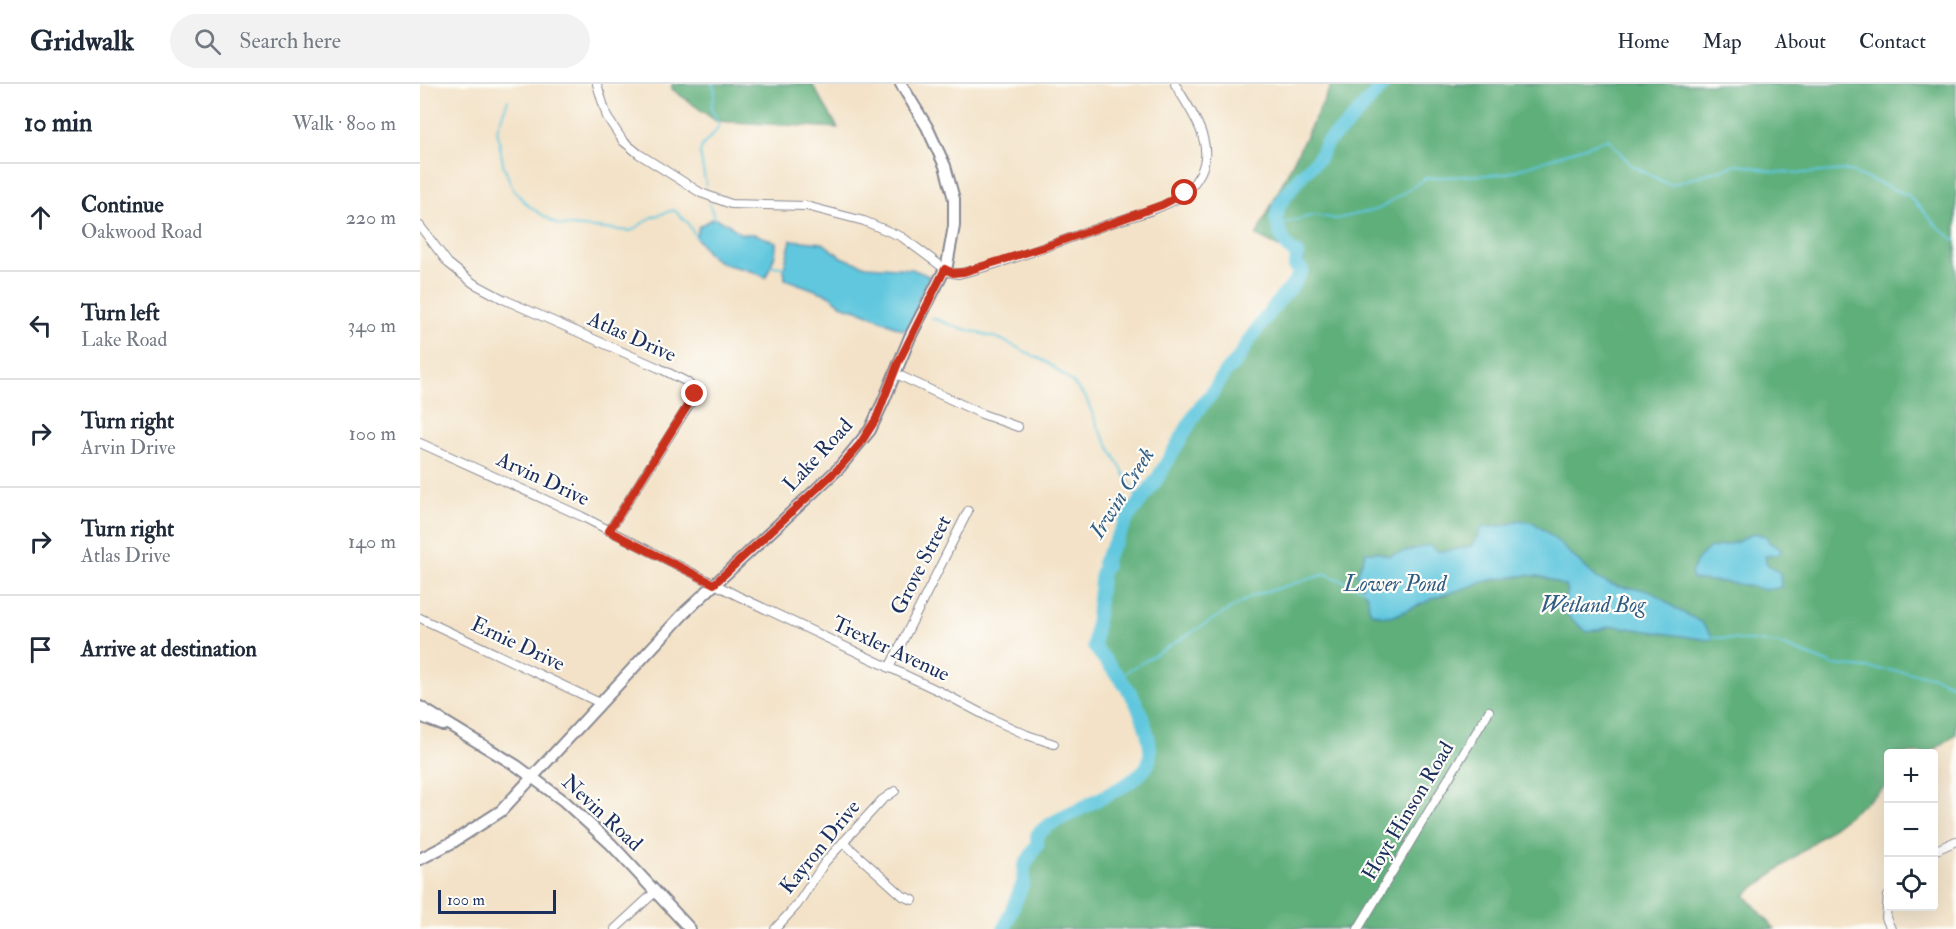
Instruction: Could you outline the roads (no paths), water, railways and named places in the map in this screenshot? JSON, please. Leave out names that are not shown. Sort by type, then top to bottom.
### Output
[{"type":"street","points":[[597,84],[606,117],[623,141],[639,154],[701,193],[731,204],[807,206],[864,221],[902,237],[953,273],[964,272],[1044,247],[1171,201],[1185,193],[1204,165],[1205,154],[1201,131],[1175,84]]},
{"type":"street","name":"Lake Road","points":[[533,777],[686,611],[849,457],[876,419],[894,373],[945,269],[954,226],[952,191],[938,151],[901,84]]},
{"type":"street","name":"Atlas Drive","points":[[420,226],[448,262],[473,283],[503,299],[659,368],[687,382],[694,389],[694,397],[609,531]]},
{"type":"street","points":[[894,373],[982,414],[1018,427]]},
{"type":"street","name":"Arvin Drive","points":[[420,443],[581,516],[714,584]]},
{"type":"street","name":"Grove Street","points":[[889,668],[968,511]]},
{"type":"street","name":"Trexler Avenue","points":[[714,584],[992,719],[1054,744]]},
{"type":"street","name":"Ernie Drive","points":[[420,618],[600,703]]},
{"type":"street","points":[[420,707],[533,777]]},
{"type":"street","name":"Hoyt Hinson Road","points":[[1358,929],[1489,711]]},
{"type":"street","points":[[420,716],[452,728]]},
{"type":"street","name":"Nevin Road","points":[[420,859],[453,842],[501,811],[533,777],[584,818],[690,929]]},
{"type":"street","name":"Kayron Drive","points":[[775,929],[797,905],[825,862],[882,800],[895,791]]},
{"type":"street","points":[[1938,849],[1956,841]]},
{"type":"street","points":[[843,842],[903,896],[913,900]]},
{"type":"street","points":[[615,929],[656,892]]},
{"type":"street","points":[[1887,911],[1886,918],[1891,929]]},
{"type":"water","points":[[714,218],[728,224],[741,234],[755,234],[776,242],[774,256],[766,278],[755,272],[721,263],[705,249],[696,237],[699,226]]},
{"type":"water","points":[[791,240],[823,243],[841,257],[866,266],[912,269],[929,276],[919,298],[917,320],[903,330],[864,312],[843,306],[829,295],[785,279],[784,268]]},
{"type":"water","name":"Lower Pond","points":[[1519,520],[1534,523],[1549,534],[1598,579],[1619,587],[1649,590],[1678,610],[1701,622],[1713,637],[1709,640],[1614,626],[1587,632],[1567,615],[1564,606],[1568,590],[1565,586],[1543,577],[1527,575],[1491,580],[1437,597],[1394,616],[1372,613],[1368,597],[1362,589],[1362,582],[1357,574],[1366,552],[1378,552],[1388,556],[1429,545],[1437,551],[1471,546],[1479,536],[1480,528],[1507,525]]},
{"type":"water","points":[[1754,533],[1766,536],[1769,542],[1782,550],[1777,555],[1765,556],[1767,564],[1780,573],[1781,587],[1763,589],[1692,579],[1691,573],[1698,559],[1708,549],[1737,542]]},
{"type":"waterway","points":[[706,186],[700,153],[702,146],[717,130],[719,123],[711,109],[715,91],[712,84]]},
{"type":"waterway","name":"Irwin Creek","points":[[1004,929],[1023,883],[1024,867],[1037,845],[1037,835],[1052,823],[1127,784],[1148,764],[1149,739],[1135,700],[1094,646],[1102,571],[1106,566],[1103,563],[1129,516],[1157,479],[1197,411],[1213,392],[1225,372],[1236,362],[1249,340],[1290,289],[1302,270],[1295,266],[1298,255],[1288,248],[1280,233],[1276,219],[1279,205],[1299,178],[1319,158],[1327,142],[1346,126],[1384,84]]},
{"type":"waterway","points":[[508,100],[497,129],[503,164],[513,190],[530,207],[558,225],[631,231],[652,217],[674,210],[699,238]]},
{"type":"waterway","points":[[1280,233],[1285,223],[1314,215],[1336,219],[1379,209],[1426,178],[1505,174],[1608,139],[1632,166],[1670,185],[1739,164],[1774,172],[1809,173],[1846,170],[1908,195],[1938,227],[1956,241]]},
{"type":"waterway","points":[[709,203],[715,220]]},
{"type":"waterway","points":[[768,265],[786,268]]},
{"type":"waterway","points":[[932,318],[1000,339],[1048,363],[1072,382],[1086,398],[1098,427],[1140,502]]},
{"type":"waterway","points":[[1118,677],[1252,596],[1326,574],[1365,590]]},
{"type":"waterway","points":[[1712,637],[1779,644],[1833,665],[1935,677],[1956,686]]},
{"type":"water label","name":"Wetland Bog","points":[[1593,605]]}]
